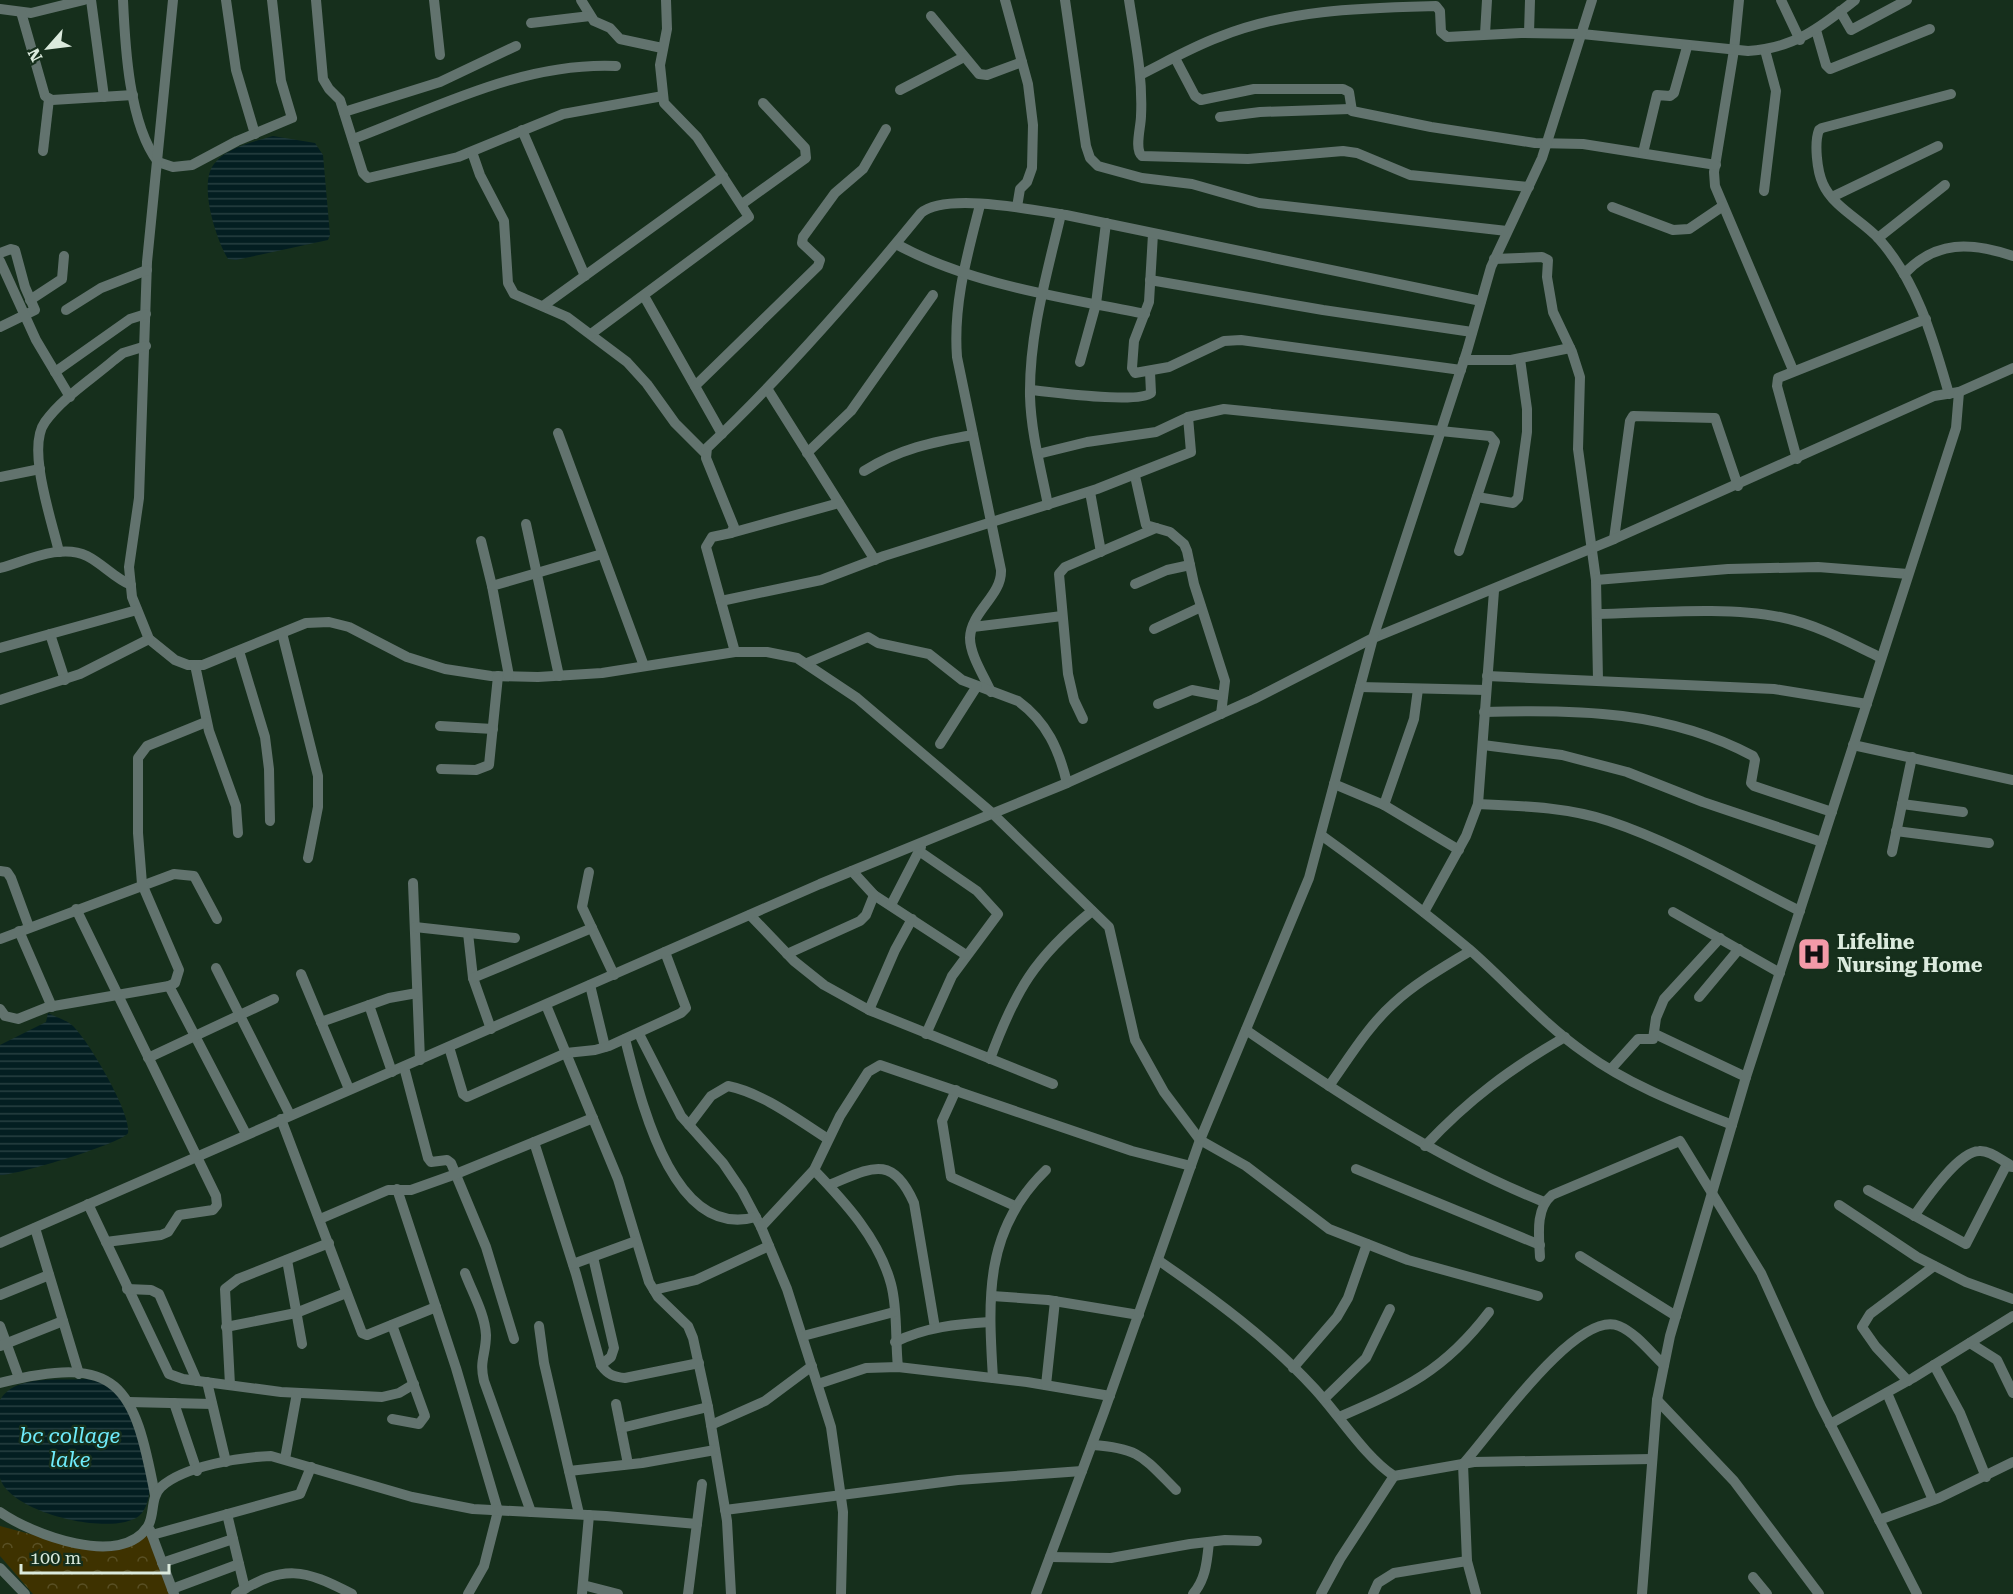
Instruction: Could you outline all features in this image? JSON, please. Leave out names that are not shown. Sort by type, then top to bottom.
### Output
[{"type":"street","points":[[4,6],[31,13],[47,5],[84,0]]},
{"type":"street","points":[[91,0],[104,97]]},
{"type":"street","points":[[123,0],[133,95],[146,138],[158,162],[173,167],[192,165],[255,134],[290,120],[293,115],[281,81],[272,0]]},
{"type":"street","points":[[172,0],[147,270],[139,498],[129,567],[137,610],[149,639],[175,660],[195,665],[239,651],[306,623],[329,622],[349,627],[416,660],[445,669],[503,676],[602,673],[735,652],[767,652],[797,658],[857,698],[991,812],[1109,927],[1135,1041],[1164,1092],[1200,1140],[1246,1166],[1329,1228],[1408,1260],[1538,1296]]},
{"type":"street","points":[[226,0],[236,70],[255,134]]},
{"type":"street","points":[[316,0],[323,79],[329,89],[338,96],[363,173],[368,178],[472,152],[563,114],[663,96]]},
{"type":"street","points":[[434,0],[440,55]]},
{"type":"street","points":[[581,0],[590,16],[610,28],[620,39],[662,48]]},
{"type":"street","points":[[591,334],[747,219],[748,213],[697,137],[668,110],[660,76],[662,48],[667,29],[666,0]]},
{"type":"street","points":[[1005,0],[1028,84],[1033,151],[1032,168],[1027,182],[1020,189],[1017,207]]},
{"type":"street","points":[[1065,0],[1088,153],[1098,166],[1142,178],[1192,184],[1279,207],[1507,231]]},
{"type":"street","points":[[1129,0],[1140,75],[1142,105],[1138,149],[1142,156],[1248,159],[1343,151],[1357,153],[1410,175],[1529,187]]},
{"type":"street","points":[[1485,34],[1487,0]]},
{"type":"street","points":[[1529,33],[1530,0]]},
{"type":"street","points":[[1036,1594],[1110,1396],[1200,1140],[1310,878],[1373,638],[1462,365],[1480,301],[1494,260],[1547,144],[1557,105],[1592,0]]},
{"type":"street","points":[[1739,0],[1715,186],[1793,370]]},
{"type":"street","points":[[1781,0],[1800,40]]},
{"type":"street","points":[[1140,75],[1231,33],[1346,4],[1436,6],[1440,11],[1441,32],[1444,36],[1582,34],[1687,47],[1765,50],[1800,40],[1855,0]]},
{"type":"street","points":[[1840,11],[1851,30],[1907,0]]},
{"type":"street","points":[[21,12],[42,92],[49,99],[133,95]]},
{"type":"street","points":[[531,23],[590,16]]},
{"type":"street","points":[[931,16],[964,57],[983,75],[1022,62]]},
{"type":"street","points":[[1816,30],[1826,65],[1830,69],[1930,29]]},
{"type":"street","points":[[344,112],[440,82],[516,46]]},
{"type":"street","points":[[1642,153],[1656,98],[1659,94],[1671,96],[1674,93],[1687,47]]},
{"type":"street","points":[[1764,191],[1776,91],[1765,50]]},
{"type":"street","points":[[900,90],[964,57]]},
{"type":"street","points":[[1175,58],[1198,99],[1264,89],[1343,89],[1349,92],[1350,109]]},
{"type":"street","points":[[353,139],[517,77],[561,67],[616,66]]},
{"type":"street","points":[[1642,1594],[1657,1400],[1676,1316],[1746,1077],[1956,428],[1954,393],[1926,319],[1904,274],[1878,238],[1832,197],[1823,185],[1819,173],[1819,130],[1951,94]]},
{"type":"street","points":[[43,151],[49,99]]},
{"type":"street","points":[[742,204],[806,158],[805,148],[763,103]]},
{"type":"street","points":[[1220,117],[1260,112],[1350,109],[1431,127],[1547,144],[1583,144],[1716,165]]},
{"type":"street","points":[[695,386],[818,266],[819,258],[802,243],[803,237],[835,194],[862,169],[886,129]]},
{"type":"street","points":[[522,130],[585,276]]},
{"type":"street","points":[[1832,197],[1938,146]]},
{"type":"street","points":[[472,152],[480,175],[504,221],[510,289],[519,298],[567,316],[637,371],[675,423],[705,453],[733,519],[734,526],[731,534]]},
{"type":"street","points":[[543,306],[723,176]]},
{"type":"street","points":[[1878,238],[1945,185]]},
{"type":"street","points":[[705,453],[768,390],[921,213],[931,206],[945,204],[1017,207],[1061,214],[1480,301]]},
{"type":"street","points":[[980,205],[963,272],[955,328],[957,357],[1002,579],[973,627],[972,649],[992,692]]},
{"type":"street","points":[[1612,207],[1673,230],[1682,231],[1723,206]]},
{"type":"street","points":[[1048,505],[1038,454],[1031,390],[1034,332],[1061,214]]},
{"type":"street","points":[[1080,362],[1096,304],[1107,223]]},
{"type":"street","points":[[1153,234],[1145,314],[1134,342],[1132,368],[1135,373],[1150,372],[1191,358],[1224,341],[1241,340],[1462,365],[1520,358],[1570,348]]},
{"type":"street","points":[[896,244],[925,259],[963,272],[1043,293],[1145,314]]},
{"type":"street","points":[[1904,274],[1923,256],[1945,247],[1972,248],[2013,256]]},
{"type":"street","points":[[0,253],[15,250],[35,310],[0,327]]},
{"type":"street","points":[[30,300],[62,279],[64,256]]},
{"type":"street","points":[[1494,260],[1542,257],[1548,260],[1547,277],[1554,312],[1580,377],[1578,450],[1596,580],[1598,680]]},
{"type":"street","points":[[0,261],[25,316],[70,397]]},
{"type":"street","points":[[66,310],[101,288],[147,270]]},
{"type":"street","points":[[1150,280],[1323,310],[1472,332]]},
{"type":"street","points":[[807,453],[851,411],[933,295]]},
{"type":"street","points":[[644,296],[722,434]]},
{"type":"street","points":[[55,372],[130,319],[146,314]]},
{"type":"street","points":[[1797,459],[1777,386],[1778,378],[1793,370],[1926,319]]},
{"type":"street","points":[[59,552],[40,469],[39,433],[52,413],[123,353],[146,346]]},
{"type":"street","points":[[1477,497],[1513,503],[1518,498],[1527,432],[1527,409],[1520,358]]},
{"type":"street","points":[[0,1243],[852,871],[922,846],[991,812],[1067,783],[1221,714],[1373,638],[1494,591],[1592,549],[1738,486],[1934,396],[1954,393],[2013,368]]},
{"type":"street","points":[[1031,390],[1126,398],[1143,397],[1151,393],[1150,372]]},
{"type":"street","points":[[768,390],[875,560]]},
{"type":"street","points":[[1038,454],[1087,442],[1156,432],[1188,417],[1224,409],[1490,436],[1495,439],[1459,551]]},
{"type":"street","points":[[1614,539],[1630,421],[1633,416],[1715,418],[1738,486]]},
{"type":"street","points":[[721,602],[821,580],[875,560],[1135,476],[1191,452],[1188,417]]},
{"type":"street","points":[[558,433],[644,666]]},
{"type":"street","points":[[864,471],[887,456],[906,448],[973,435]]},
{"type":"street","points":[[0,477],[40,469]]},
{"type":"street","points":[[1135,476],[1145,522],[1149,526],[1170,532],[1184,544],[1222,671],[1221,714]]},
{"type":"street","points":[[1089,492],[1101,552]]},
{"type":"street","points":[[735,652],[706,547],[712,537],[731,534],[839,503]]},
{"type":"street","points":[[526,524],[559,676]]},
{"type":"street","points":[[1083,719],[1071,689],[1058,580],[1062,570],[1156,528]]},
{"type":"street","points":[[441,770],[487,768],[491,760],[493,729],[503,676],[492,586],[481,541]]},
{"type":"street","points":[[0,568],[59,552],[86,555],[119,580],[131,585]]},
{"type":"street","points":[[492,586],[602,554]]},
{"type":"street","points":[[1135,584],[1167,570],[1190,565]]},
{"type":"street","points":[[1596,580],[1728,569],[1818,567],[1908,574]]},
{"type":"street","points":[[1424,912],[1459,850],[1478,804],[1494,591]]},
{"type":"street","points":[[1154,629],[1202,607]]},
{"type":"street","points":[[0,648],[137,610]]},
{"type":"street","points":[[1597,614],[1712,612],[1779,617],[1832,633],[1881,658]]},
{"type":"street","points":[[973,627],[1062,616]]},
{"type":"street","points":[[282,633],[318,776],[318,807],[308,858]]},
{"type":"street","points":[[50,634],[65,680]]},
{"type":"street","points":[[807,663],[868,637],[878,643],[929,654],[962,680],[1018,701],[1042,723],[1057,748],[1067,783]]},
{"type":"street","points":[[0,700],[65,680],[149,639]]},
{"type":"street","points":[[239,651],[265,737],[269,769],[270,821]]},
{"type":"street","points":[[195,665],[206,722],[237,806],[238,833]]},
{"type":"street","points":[[1487,676],[1774,689],[1867,704]]},
{"type":"street","points":[[940,744],[976,686]]},
{"type":"street","points":[[1360,687],[1486,690]]},
{"type":"street","points":[[1383,805],[1414,719],[1418,689]]},
{"type":"street","points":[[1158,704],[1192,690],[1223,696]]},
{"type":"street","points":[[1484,712],[1575,711],[1646,718],[1700,731],[1753,756],[1755,760],[1751,783],[1754,786],[1832,812]]},
{"type":"street","points":[[0,1025],[52,1007],[118,997],[169,986],[175,982],[179,970],[142,884],[138,833],[138,758],[147,746],[206,722]]},
{"type":"street","points":[[440,726],[493,729]]},
{"type":"street","points":[[1483,745],[1562,755],[1627,772],[1703,802],[1822,842]]},
{"type":"street","points":[[1853,745],[2013,780]]},
{"type":"street","points":[[1892,852],[1912,757]]},
{"type":"street","points":[[1334,784],[1383,805],[1459,850]]},
{"type":"street","points":[[1478,804],[1558,809],[1609,821],[1665,845],[1800,911]]},
{"type":"street","points":[[1902,804],[1963,812]]},
{"type":"street","points":[[1896,831],[1989,843]]},
{"type":"street","points":[[1321,835],[1424,912],[1565,1037],[1611,1069],[1675,1102],[1732,1125]]},
{"type":"street","points":[[891,905],[922,846]]},
{"type":"street","points":[[922,846],[997,910],[995,920],[966,955],[948,985],[926,1034]]},
{"type":"street","points":[[0,871],[7,872],[11,878],[24,929],[52,1007]]},
{"type":"street","points":[[852,871],[874,895],[966,955]]},
{"type":"street","points":[[589,873],[582,903],[614,975]]},
{"type":"street","points":[[0,939],[142,884],[174,874],[194,876],[217,919]]},
{"type":"street","points":[[413,884],[420,1060]]},
{"type":"street","points":[[787,954],[860,921],[866,915],[874,895]]},
{"type":"street","points":[[76,909],[216,1196],[217,1205],[213,1210],[180,1215],[168,1232],[161,1235],[106,1242]]},
{"type":"street","points":[[990,1059],[1013,1000],[1031,970],[1054,944],[1092,911]]},
{"type":"street","points":[[1673,912],[1780,973]]},
{"type":"street","points":[[750,915],[787,954],[824,985],[869,1010],[1053,1084]]},
{"type":"street","points":[[869,1010],[895,950],[912,919]]},
{"type":"street","points":[[415,927],[515,938]]},
{"type":"street","points":[[473,978],[592,928]]},
{"type":"street","points":[[468,933],[473,978],[491,1029]]},
{"type":"street","points":[[1611,1069],[1635,1041],[1642,1038],[1651,1041],[1656,1018],[1664,999],[1687,971],[1720,938]]},
{"type":"street","points":[[1699,997],[1739,949]]},
{"type":"street","points":[[1329,1086],[1359,1044],[1393,1004],[1425,978],[1470,951]]},
{"type":"street","points":[[449,1047],[463,1094],[467,1097],[566,1053],[605,1047],[639,1034],[681,1013],[686,1008],[665,952]]},
{"type":"street","points":[[216,968],[286,1117],[320,1220],[362,1333],[367,1335],[436,1308]]},
{"type":"street","points":[[301,974],[349,1089]]},
{"type":"street","points":[[590,985],[605,1047]]},
{"type":"street","points":[[169,986],[246,1134]]},
{"type":"street","points":[[321,1022],[369,1005],[417,993]]},
{"type":"street","points":[[148,1058],[274,999]]},
{"type":"street","points":[[369,1005],[392,1072]]},
{"type":"street","points":[[546,1005],[618,1179],[636,1241],[654,1290],[688,1326],[699,1363],[708,1407],[725,1510],[731,1594]]},
{"type":"street","points":[[0,1009],[12,1019]]},
{"type":"street","points":[[1246,1030],[1329,1086],[1425,1146],[1492,1180],[1544,1202]]},
{"type":"street","points":[[639,1034],[667,1092],[689,1125],[723,1163],[758,1222],[802,1336],[831,1427],[843,1512],[841,1594]]},
{"type":"street","points":[[1654,1034],[1746,1077]]},
{"type":"street","points":[[1425,1146],[1465,1104],[1488,1086],[1512,1068],[1565,1037]]},
{"type":"street","points":[[625,1039],[653,1137],[684,1189],[711,1213],[727,1220],[758,1222],[814,1170],[828,1139],[857,1089],[875,1065],[884,1065],[1132,1151],[1191,1166]]},
{"type":"street","points":[[404,1067],[428,1158],[431,1162],[450,1161],[486,1247],[514,1339]]},
{"type":"street","points":[[689,1125],[711,1096],[728,1086],[739,1088],[828,1139]]},
{"type":"street","points":[[956,1090],[942,1121],[951,1177],[1015,1206]]},
{"type":"street","points":[[320,1220],[388,1190],[411,1190],[456,1174],[593,1118]]},
{"type":"street","points":[[1540,1257],[1544,1202],[1552,1195],[1680,1141],[1713,1190],[1761,1273],[1830,1424],[1917,1594]]},
{"type":"street","points":[[534,1142],[573,1264],[601,1365],[615,1377],[625,1378],[699,1363]]},
{"type":"street","points":[[1868,1190],[1914,1216],[1966,1244],[2011,1166],[1987,1152],[1978,1150],[1944,1177],[1914,1216]]},
{"type":"street","points":[[829,1185],[862,1171],[882,1167],[897,1174],[908,1189],[914,1203],[935,1328]]},
{"type":"street","points":[[814,1170],[829,1185],[871,1239],[891,1285],[898,1367]]},
{"type":"street","points":[[993,1378],[990,1322],[993,1270],[1004,1227],[1015,1206],[1026,1190],[1046,1170]]},
{"type":"street","points":[[1356,1170],[1540,1245]]},
{"type":"street","points":[[397,1189],[498,1511],[484,1566],[468,1594]]},
{"type":"street","points":[[88,1204],[169,1374],[202,1382],[297,1392],[382,1397],[399,1393],[414,1384]]},
{"type":"street","points":[[1839,1205],[1934,1266],[1966,1282],[2013,1299]]},
{"type":"street","points":[[35,1228],[79,1374]]},
{"type":"street","points":[[573,1264],[636,1241]]},
{"type":"street","points":[[230,1385],[225,1289],[238,1279],[329,1243]]},
{"type":"street","points":[[1293,1368],[1337,1317],[1348,1298],[1367,1244]]},
{"type":"street","points":[[654,1290],[696,1280],[769,1246]]},
{"type":"street","points":[[1580,1256],[1676,1316]]},
{"type":"street","points":[[593,1257],[614,1348],[611,1357],[601,1365]]},
{"type":"street","points":[[287,1260],[302,1344]]},
{"type":"street","points":[[1158,1260],[1205,1292],[1293,1368],[1394,1476]]},
{"type":"street","points":[[1908,1381],[1876,1347],[1862,1327],[1870,1314],[1934,1266]]},
{"type":"street","points":[[465,1273],[484,1323],[485,1342],[480,1363],[484,1382],[531,1512]]},
{"type":"street","points":[[0,1295],[49,1275]]},
{"type":"street","points":[[127,1289],[151,1290],[159,1294],[212,1404],[226,1462]]},
{"type":"street","points":[[226,1327],[296,1313],[346,1293]]},
{"type":"street","points":[[992,1296],[1055,1301],[1139,1315]]},
{"type":"street","points":[[1046,1385],[1055,1301]]},
{"type":"street","points":[[1324,1399],[1366,1358],[1390,1310]]},
{"type":"street","points":[[802,1336],[894,1312]]},
{"type":"street","points":[[1340,1417],[1414,1383],[1444,1362],[1470,1338],[1489,1312]]},
{"type":"street","points":[[1830,1424],[1908,1381],[2013,1316]]},
{"type":"street","points":[[3,1345],[63,1321]]},
{"type":"street","points":[[895,1342],[935,1328],[990,1322]]},
{"type":"street","points":[[392,1325],[424,1409],[423,1421],[419,1424],[392,1419]]},
{"type":"street","points":[[1476,1594],[1467,1561],[1463,1464],[1555,1355],[1598,1326],[1619,1325],[1664,1365]]},
{"type":"street","points":[[0,1326],[3,1345],[19,1378]]},
{"type":"street","points":[[539,1326],[544,1363],[569,1471],[584,1514],[582,1589],[618,1594]]},
{"type":"street","points":[[1970,1343],[1996,1360],[2013,1394]]},
{"type":"street","points":[[1934,1365],[1960,1413],[1986,1477]]},
{"type":"street","points":[[711,1425],[765,1401],[812,1366]]},
{"type":"street","points":[[818,1384],[866,1368],[898,1367],[1046,1385],[1110,1396]]},
{"type":"street","points":[[0,1383],[19,1378],[79,1374],[102,1378],[113,1383],[129,1402],[145,1442],[155,1495],[150,1530],[173,1591],[239,1564]]},
{"type":"street","points":[[285,1459],[297,1392]]},
{"type":"street","points":[[1887,1393],[1933,1500]]},
{"type":"street","points":[[1657,1400],[1734,1481],[1819,1594]]},
{"type":"street","points":[[129,1402],[212,1404]]},
{"type":"street","points":[[174,1403],[197,1471]]},
{"type":"street","points":[[616,1404],[628,1464]]},
{"type":"street","points":[[621,1428],[708,1407]]},
{"type":"street","points":[[1092,1445],[1123,1447],[1137,1453],[1176,1490]]},
{"type":"street","points":[[569,1471],[715,1450]]},
{"type":"street","points":[[155,1495],[171,1480],[226,1462],[254,1456],[285,1459],[412,1497],[464,1508],[584,1514],[697,1524]]},
{"type":"street","points":[[1321,1594],[1340,1559],[1394,1476],[1463,1464],[1652,1459]]},
{"type":"street","points":[[1879,1520],[1933,1500],[1986,1477],[2013,1462]]},
{"type":"street","points":[[0,1512],[31,1531],[104,1547],[118,1546],[150,1530],[227,1514],[300,1494],[311,1467]]},
{"type":"street","points":[[725,1510],[958,1480],[1082,1471]]},
{"type":"street","points":[[688,1594],[702,1484]]},
{"type":"street","points":[[227,1514],[239,1564],[241,1591],[261,1578],[293,1573],[330,1582],[352,1594]]},
{"type":"street","points":[[162,1563],[233,1539]]},
{"type":"street","points":[[1050,1557],[1112,1558],[1209,1542],[1257,1541]]},
{"type":"street","points":[[1193,1594],[1200,1586],[1205,1573],[1209,1542]]},
{"type":"street","points":[[1372,1594],[1378,1582],[1394,1573],[1467,1561]]},
{"type":"street","points":[[0,1568],[24,1594]]},
{"type":"street","points":[[1754,1577],[1767,1594]]},
{"type":"green space","points":[[0,1526],[82,1548],[151,1535],[169,1594],[33,1594],[0,1556]]},
{"type":"water","points":[[273,136],[315,143],[323,155],[330,235],[328,240],[236,260],[228,259],[218,239],[210,212],[208,184],[210,173],[214,164],[226,153]]},
{"type":"water","points":[[48,1013],[70,1024],[88,1046],[116,1094],[123,1110],[128,1133],[108,1144],[68,1158],[0,1175],[0,1045],[46,1022]]},
{"type":"water","name":"bc collage lake","points":[[86,1379],[108,1383],[128,1408],[142,1449],[150,1482],[148,1499],[139,1516],[126,1522],[107,1524],[86,1522],[41,1511],[22,1502],[8,1491],[0,1478],[0,1400],[16,1386],[27,1382]]},
{"type":"place","name":"Lifeline Nursing Home","points":[[1814,954]]}]
